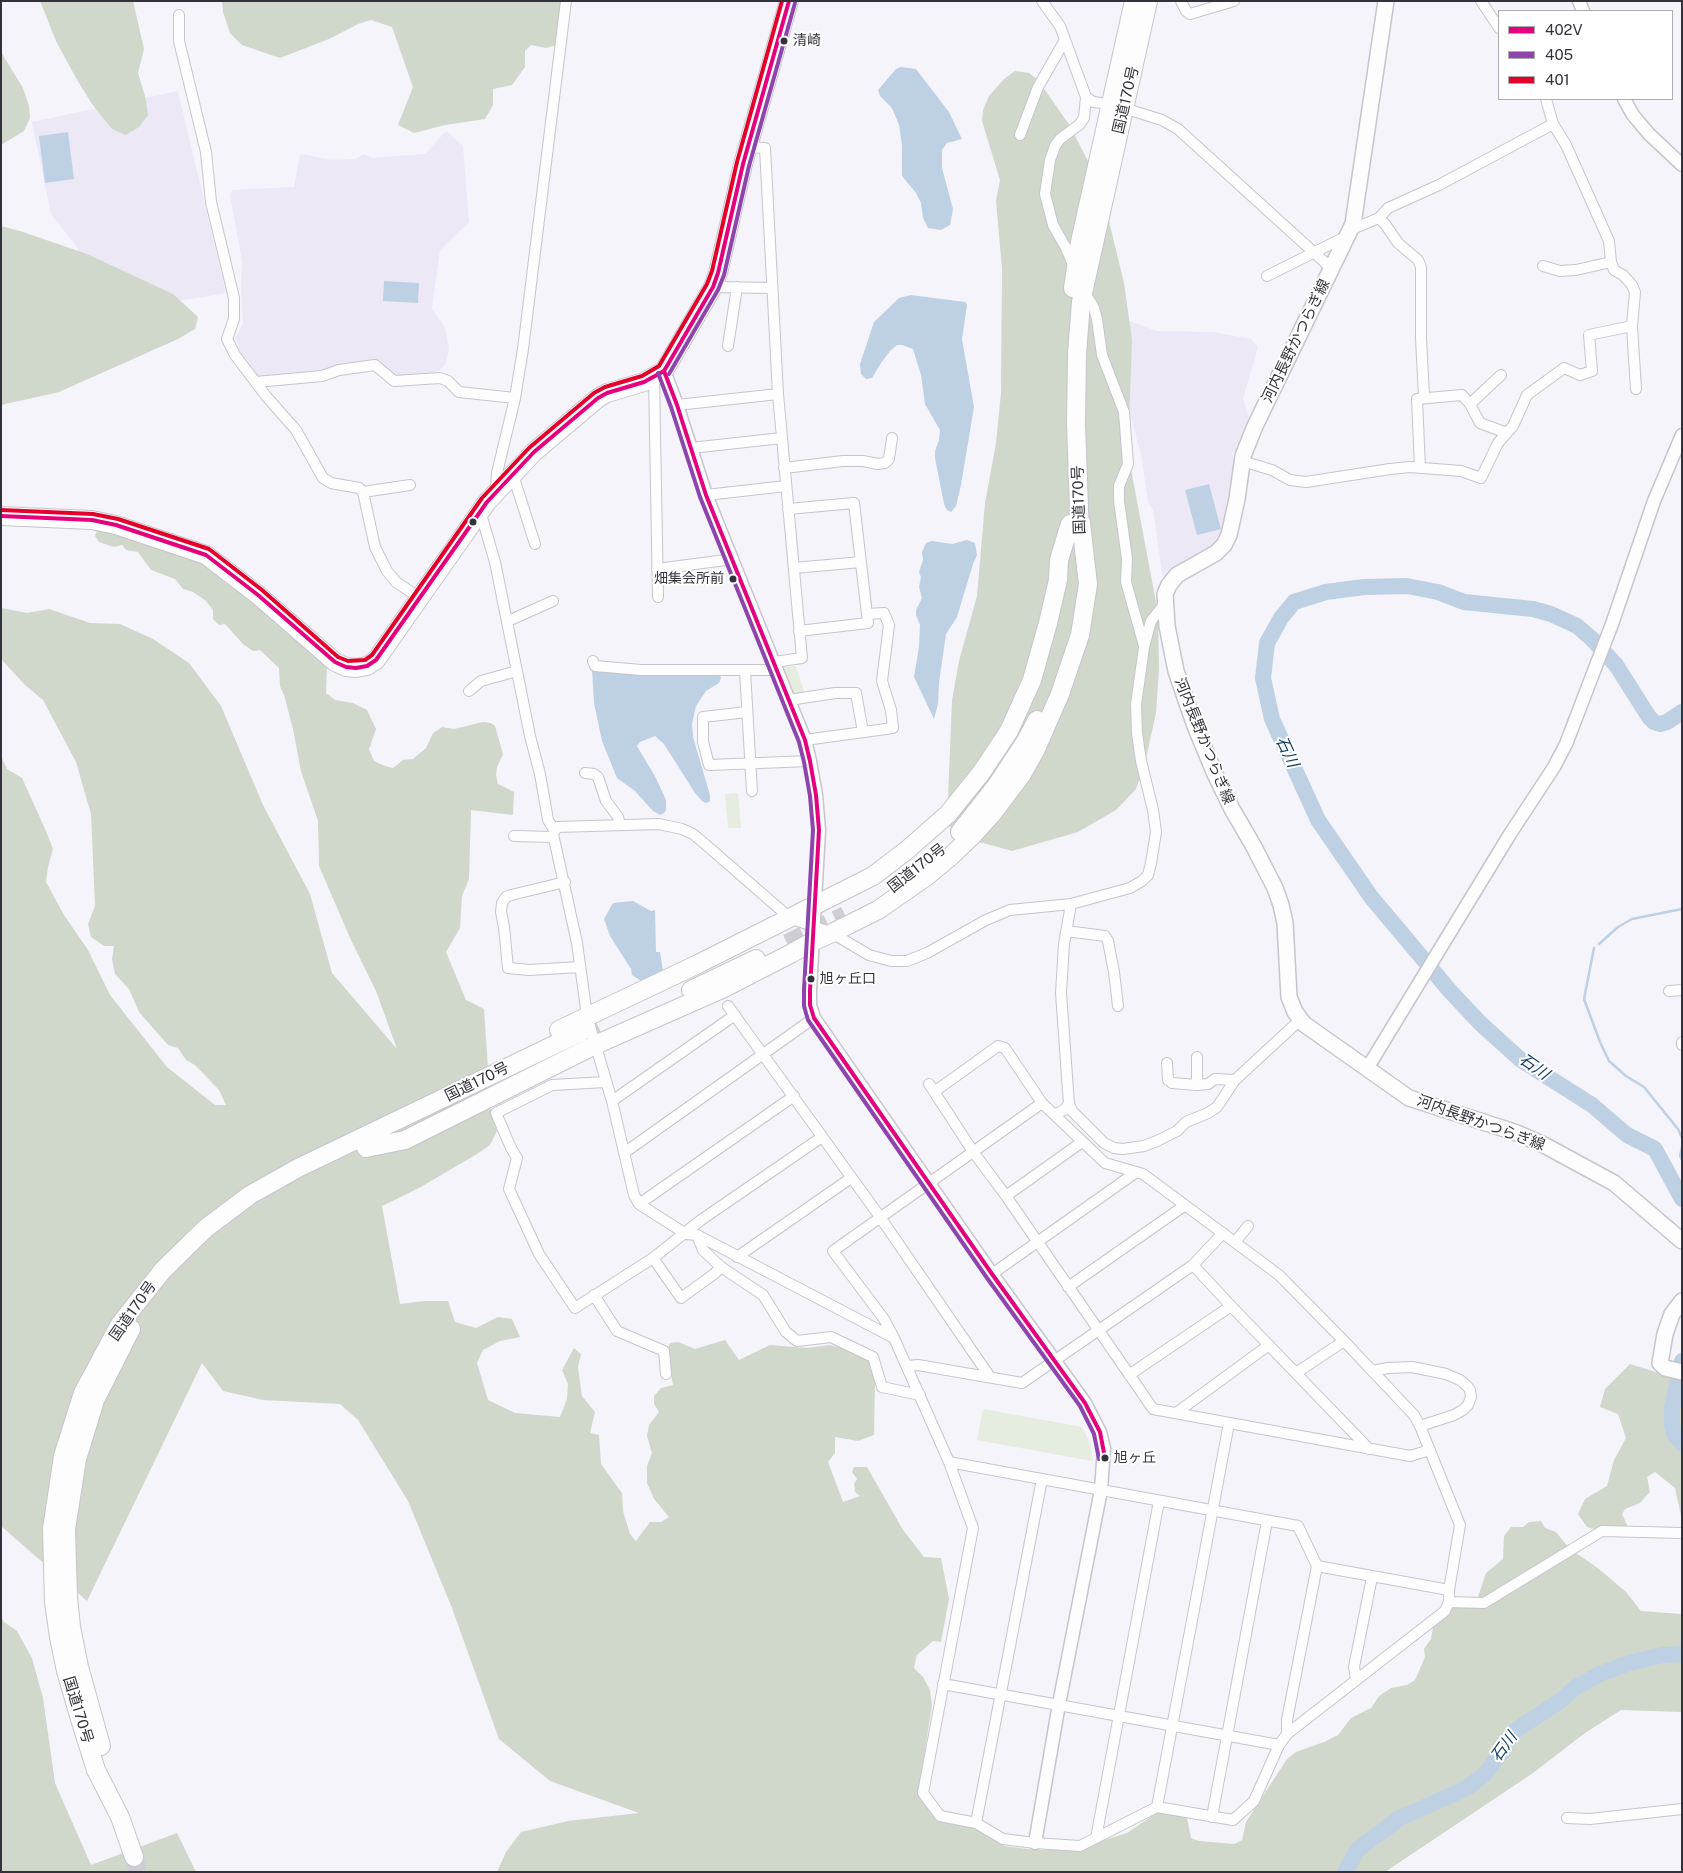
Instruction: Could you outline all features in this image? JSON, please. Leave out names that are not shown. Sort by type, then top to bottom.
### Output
[{"type":"highway","points":[[1,516],[69,518],[116,525],[206,555],[258,595],[335,662],[346,667],[367,666],[376,660],[480,511],[496,492],[546,442],[598,398],[659,374],[713,287],[718,273],[743,164],[789,1]]},
{"type":"highway","name":"国道170号","points":[[1076,524],[1065,425],[1066,372],[1071,300],[1076,270],[1145,2]]},
{"type":"highway","name":"国道170号","points":[[842,910],[915,859],[955,822],[988,779],[1017,736],[1041,685],[1059,631],[1076,524],[1077,354],[1084,290],[1117,107]]},
{"type":"highway","points":[[606,1026],[787,931],[815,905],[873,876],[908,850],[948,814],[981,773],[1009,731],[1032,680],[1048,623],[1058,580],[1060,560],[1076,524]]},
{"type":"highway","points":[[587,1034],[724,988],[792,953],[813,934],[832,933],[878,910],[927,876],[972,836],[992,814],[1022,774],[1036,749],[1060,694],[1080,635],[1088,584],[1076,524]]},
{"type":"highway","points":[[587,1034],[698,964],[787,931]]},
{"type":"highway","name":"国道170号","points":[[134,1857],[120,1817],[79,1667],[71,1627],[68,1598],[66,1529],[77,1459],[95,1400],[130,1330],[171,1277],[213,1234],[257,1203],[366,1148],[405,1140],[587,1034]]},
{"type":"highway","name":"国道170号","points":[[120,1817],[96,1770],[66,1671],[54,1602],[52,1529],[63,1456],[83,1393],[120,1324],[163,1270],[213,1222],[250,1194],[401,1109],[587,1034]]},
{"type":"main road","name":"河内長野かつらぎ線","points":[[1386,1],[1353,224],[1255,426],[1242,462],[1237,499],[1229,535],[1224,545],[1216,553],[1177,576],[1169,585],[1165,594],[1167,626],[1176,671],[1195,726],[1232,809],[1275,888],[1285,923],[1289,997],[1300,1020],[1409,1098],[1517,1133],[1544,1145],[1614,1183],[1682,1241]]},
{"type":"main road","points":[[1682,1301],[1672,1314],[1665,1334],[1660,1363],[1665,1368],[1682,1372]]},
{"type":"street","points":[[496,492],[499,463],[515,398],[538,236],[566,1]]},
{"type":"street","points":[[1042,1],[1060,26],[1086,97],[1084,118],[1079,125],[1060,139],[1055,146],[1050,160],[1045,194],[1052,225],[1066,248],[1076,270]]},
{"type":"street","points":[[1181,1],[1186,11],[1190,14],[1234,1]]},
{"type":"street","points":[[1482,1],[1498,26]]},
{"type":"street","points":[[179,15],[178,41],[206,152],[211,202],[234,298],[234,319],[228,339],[235,355],[266,396],[296,430],[322,478],[330,483],[359,488],[363,492],[376,547],[387,571],[396,582],[420,598]]},
{"type":"street","points":[[1020,135],[1038,87],[1065,40]]},
{"type":"street","points":[[1086,97],[1093,102],[1162,120],[1178,129],[1331,268]]},
{"type":"street","points":[[1546,100],[1554,124],[1566,145],[1610,240],[1611,262],[1614,270],[1623,275],[1632,285],[1634,292],[1632,326],[1636,389]]},
{"type":"street","points":[[1625,100],[1649,134],[1682,165]]},
{"type":"street","points":[[1267,276],[1379,218],[1388,208],[1439,184],[1554,124]]},
{"type":"street","points":[[593,661],[594,666],[641,670],[744,671],[776,666],[802,658],[778,394],[765,148],[749,147]]},
{"type":"street","points":[[1379,218],[1398,243],[1418,260],[1421,267],[1421,338],[1424,397]]},
{"type":"street","points":[[1543,266],[1560,271],[1576,270],[1611,262]]},
{"type":"street","points":[[713,287],[772,288]]},
{"type":"street","points":[[728,346],[737,287]]},
{"type":"street","points":[[1084,290],[1098,319],[1102,355],[1124,412],[1128,464],[1119,486],[1119,501],[1127,559],[1126,582],[1144,647]]},
{"type":"street","points":[[1242,462],[1272,470],[1290,480],[1306,482],[1390,469],[1420,468],[1461,471],[1481,478],[1498,444],[1513,426],[1527,395],[1564,368],[1580,375],[1592,371],[1589,335],[1632,326]]},
{"type":"street","points":[[256,382],[322,376],[339,370],[375,365],[394,381],[440,378],[448,380],[459,392],[515,398]]},
{"type":"street","points":[[659,374],[677,405],[706,494],[776,666],[810,761],[816,795],[819,830],[810,990],[810,1005],[814,1018],[992,1274],[1085,1403],[1100,1432],[1105,1458],[1101,1490],[1059,1704],[1035,1844]]},
{"type":"street","points":[[658,598],[659,374]]},
{"type":"street","points":[[1470,404],[1501,375]]},
{"type":"street","points":[[677,405],[778,394]]},
{"type":"street","points":[[1420,468],[1417,399],[1462,395],[1470,404],[1480,423],[1507,433]]},
{"type":"street","points":[[1368,1068],[1510,834],[1554,767],[1566,744],[1612,624],[1654,500],[1682,435]]},
{"type":"street","points":[[691,448],[782,438]]},
{"type":"street","points":[[784,468],[844,461],[885,463],[889,460],[892,438]]},
{"type":"street","points":[[513,475],[535,544]]},
{"type":"street","points":[[363,492],[410,485]]},
{"type":"street","points":[[706,494],[786,486]]},
{"type":"street","points":[[788,508],[854,503],[868,623],[799,631]]},
{"type":"street","points":[[480,511],[493,554],[548,820],[554,834],[565,882],[580,967],[587,1034],[612,1101],[634,1195],[639,1204],[686,1234],[697,1235],[894,1338]]},
{"type":"street","points":[[657,569],[733,559]]},
{"type":"street","points":[[794,568],[861,562]]},
{"type":"street","points":[[508,621],[553,601]]},
{"type":"street","points":[[832,933],[869,955],[891,961],[907,961],[1010,910],[1071,904],[1130,888],[1142,881],[1148,875],[1156,832],[1141,761],[1136,705],[1144,647],[1151,621],[1166,602]]},
{"type":"street","points":[[804,740],[893,728],[882,681],[889,625],[884,613],[867,614]]},
{"type":"street","points":[[469,691],[480,681],[517,671]]},
{"type":"street","points":[[744,671],[752,791]]},
{"type":"street","points":[[789,700],[835,693],[856,693],[863,732]]},
{"type":"street","points":[[747,712],[703,717],[703,742],[709,765],[810,761]]},
{"type":"street","points":[[585,773],[594,774],[598,777],[606,801],[618,817],[620,825]]},
{"type":"street","points":[[554,834],[558,827],[620,825],[670,826],[693,834],[787,931],[813,934]]},
{"type":"street","points":[[514,836],[554,834]]},
{"type":"street","points":[[565,882],[511,895],[506,897],[502,903],[501,912],[508,968],[529,970],[580,967]]},
{"type":"street","points":[[1071,904],[1062,965],[1061,993],[1069,1104],[1072,1111],[1104,1143],[1114,1148],[1122,1149],[1144,1146],[1177,1131],[1186,1122],[1208,1113],[1217,1107],[1235,1080],[1300,1020]]},
{"type":"street","points":[[1066,931],[1105,936],[1108,941],[1114,972],[1118,1006]]},
{"type":"street","points":[[1669,991],[1682,990]]},
{"type":"street","points":[[728,1006],[880,1217],[990,1376]]},
{"type":"street","points":[[612,1101],[734,1015]]},
{"type":"street","points":[[624,1153],[814,1018]]},
{"type":"street","points":[[1042,1103],[974,1153],[928,1182],[833,1251],[884,1319],[894,1338],[908,1366],[948,1462],[973,1528],[923,1793],[940,1816],[976,1823],[1003,1840],[1035,1844],[1080,1846],[1157,1807],[1233,1820],[1254,1801],[1279,1745],[1287,1734],[1445,1611],[1449,1602],[1449,1590],[1460,1525],[1430,1450],[1420,1426],[1414,1415],[1373,1371],[1279,1275],[1143,1174],[1106,1164],[1056,1114],[1042,1103],[1005,1048],[998,1046],[932,1088],[974,1153],[1006,1196],[1153,1409],[1410,1456],[1430,1450]]},
{"type":"street","points":[[1197,1057],[1197,1085]]},
{"type":"street","points":[[1166,1063],[1168,1080],[1172,1083],[1197,1085],[1208,1084],[1215,1079],[1235,1080]]},
{"type":"street","points":[[606,1082],[552,1085],[496,1113],[517,1158],[509,1189],[539,1254],[575,1308],[653,1258],[686,1234],[701,1220],[822,1137]]},
{"type":"street","points":[[639,1204],[794,1096]]},
{"type":"street","points":[[1056,1114],[1064,1110],[1069,1104]]},
{"type":"street","points":[[1006,1196],[1082,1142]]},
{"type":"street","points":[[992,1274],[1136,1173]]},
{"type":"street","points":[[737,1257],[851,1178]]},
{"type":"street","points":[[1068,1287],[1184,1206]]},
{"type":"street","points":[[1235,1242],[1248,1226]]},
{"type":"street","points":[[908,1366],[918,1365],[1022,1383],[1193,1265],[1223,1233]]},
{"type":"street","points":[[697,1235],[703,1250],[720,1266],[763,1295],[786,1332],[797,1341],[831,1337],[873,1357],[882,1387],[920,1395]]},
{"type":"street","points":[[653,1258],[680,1298],[714,1274],[720,1266]]},
{"type":"street","points":[[1193,1265],[1230,1306],[1369,1449]]},
{"type":"street","points":[[594,1295],[617,1331],[664,1351],[666,1374]]},
{"type":"street","points":[[1129,1375],[1230,1306]]},
{"type":"street","points":[[1296,1374],[1344,1341]]},
{"type":"street","points":[[1176,1413],[1269,1345]]},
{"type":"street","points":[[1373,1371],[1412,1367],[1446,1374],[1460,1380],[1467,1386],[1471,1397],[1468,1405],[1463,1410],[1454,1415],[1420,1426]]},
{"type":"street","points":[[1157,1807],[1228,1423]]},
{"type":"street","points":[[948,1462],[1298,1526],[1317,1566],[1287,1720],[1287,1734]]},
{"type":"street","points":[[976,1823],[1042,1479]]},
{"type":"street","points":[[1096,1838],[1159,1501]]},
{"type":"street","points":[[1212,1817],[1267,1521]]},
{"type":"street","points":[[1449,1602],[1484,1603],[1602,1531],[1682,1533]]},
{"type":"street","points":[[1317,1566],[1449,1590]]},
{"type":"street","points":[[1356,1680],[1354,1667],[1372,1577]]},
{"type":"street","points":[[944,1684],[1279,1745]]},
{"type":"street","points":[[1567,1818],[1590,1819],[1682,1808]]},
{"type":"shaded area","points":[[178,91],[226,293],[92,316],[77,247],[51,214],[32,122]]},
{"type":"shaded area","points":[[446,131],[463,146],[469,222],[440,250],[432,309],[445,328],[449,349],[446,363],[441,369],[429,376],[395,377],[377,359],[317,373],[262,379],[255,375],[240,354],[236,336],[243,324],[242,261],[230,195],[232,190],[294,187],[300,155],[302,154],[332,160],[356,159],[363,154],[372,158],[425,154]]},
{"type":"shaded area","points":[[1121,318],[1157,331],[1213,332],[1251,339],[1258,347],[1243,399],[1249,418],[1247,421],[1248,425],[1238,448],[1232,453],[1235,465],[1226,523],[1218,543],[1173,571],[1163,580],[1153,510],[1148,502],[1141,454],[1123,389]]},
{"type":"shaded area","points":[[796,666],[805,695],[794,697],[783,667]]},
{"type":"shaded area","points":[[738,793],[741,828],[728,828],[725,794]]},
{"type":"shaded area","points":[[983,1409],[1082,1427],[1091,1445],[1092,1461],[977,1440]]},
{"type":"green space","points":[[40,1],[133,1],[144,49],[138,73],[148,115],[139,127],[126,135],[112,129],[92,104],[56,41]]},
{"type":"green space","points":[[222,1],[562,1],[556,45],[546,48],[531,45],[525,51],[525,67],[512,85],[493,89],[493,105],[485,119],[445,125],[414,133],[398,125],[413,87],[392,27],[371,20],[280,58],[242,45],[230,33],[223,12]]},
{"type":"green space","points":[[1,52],[23,88],[29,106],[30,118],[24,131],[1,145]]},
{"type":"green space","points":[[1015,71],[1029,73],[1038,80],[1070,126],[1094,173],[1109,221],[1124,283],[1132,340],[1129,425],[1131,469],[1158,613],[1159,670],[1156,713],[1145,763],[1136,789],[1116,810],[1078,832],[1012,851],[962,837],[947,824],[952,700],[959,661],[977,596],[985,503],[996,443],[1001,393],[1002,269],[996,201],[1000,180],[982,121],[983,110],[989,96],[1004,79]]},
{"type":"green space","points":[[1,226],[87,254],[173,294],[198,317],[195,329],[178,339],[59,392],[1,405]]},
{"type":"green space","points":[[98,528],[200,559],[245,590],[327,664],[326,693],[335,700],[353,703],[367,710],[376,729],[369,749],[374,761],[393,768],[403,760],[413,759],[426,748],[433,733],[442,727],[454,729],[483,722],[491,723],[495,726],[503,754],[497,767],[496,775],[498,784],[514,792],[513,815],[471,810],[469,879],[462,896],[460,928],[446,952],[466,1000],[484,1009],[491,1112],[497,1131],[490,1145],[477,1154],[419,1188],[382,1206],[400,1304],[448,1301],[455,1322],[476,1328],[498,1317],[512,1319],[520,1337],[500,1341],[483,1350],[477,1363],[488,1400],[515,1413],[560,1417],[567,1399],[568,1384],[562,1370],[574,1348],[581,1354],[578,1367],[582,1396],[595,1412],[590,1433],[599,1435],[601,1464],[622,1493],[623,1511],[630,1534],[636,1541],[650,1522],[661,1522],[669,1517],[654,1499],[647,1483],[647,1466],[652,1453],[647,1436],[649,1425],[659,1412],[654,1404],[654,1396],[661,1388],[673,1385],[667,1354],[670,1343],[678,1342],[695,1349],[725,1340],[739,1360],[770,1345],[807,1348],[829,1345],[848,1349],[869,1359],[875,1381],[874,1435],[858,1441],[835,1437],[835,1453],[828,1462],[843,1502],[860,1496],[855,1492],[854,1484],[857,1479],[852,1472],[854,1467],[867,1467],[903,1530],[924,1557],[941,1558],[949,1599],[941,1642],[933,1641],[917,1655],[914,1668],[923,1677],[930,1690],[932,1705],[918,1795],[939,1820],[975,1828],[1004,1846],[1036,1850],[1071,1850],[1127,1833],[1158,1812],[1187,1818],[1191,1838],[1199,1841],[1234,1844],[1242,1840],[1246,1822],[1287,1759],[1296,1752],[1338,1735],[1351,1718],[1371,1708],[1379,1696],[1391,1688],[1407,1685],[1415,1680],[1425,1657],[1424,1649],[1431,1639],[1433,1627],[1450,1612],[1452,1606],[1475,1606],[1486,1573],[1503,1559],[1504,1536],[1511,1527],[1523,1527],[1529,1522],[1541,1521],[1545,1528],[1556,1532],[1569,1548],[1599,1569],[1626,1592],[1641,1611],[1682,1614],[1682,1712],[1621,1710],[1585,1733],[1533,1773],[1385,1872],[497,1872],[506,1852],[521,1832],[568,1821],[639,1813],[550,1781],[499,1739],[452,1608],[408,1501],[358,1420],[340,1404],[263,1400],[223,1391],[202,1363],[87,1601],[1,1526],[1,756],[7,769],[22,778],[53,849],[46,882],[64,915],[88,950],[110,995],[167,1067],[215,1105],[226,1105],[219,1090],[195,1065],[186,1060],[178,1048],[168,1045],[139,1012],[129,989],[115,974],[112,959],[114,946],[104,946],[91,937],[88,924],[95,906],[91,814],[76,762],[43,700],[25,685],[1,659],[1,608],[27,613],[49,609],[90,623],[120,624],[153,639],[189,663],[221,706],[263,805],[310,894],[332,973],[397,1049],[376,991],[351,940],[319,866],[318,821],[301,771],[293,729],[280,686],[279,668],[260,650],[253,651],[243,644],[225,624],[219,625],[213,619],[213,610],[205,600],[193,592],[183,589],[175,579],[151,570],[138,552],[126,550],[122,545],[114,547],[99,542],[95,536]]},
{"type":"green space","points":[[1630,1364],[1682,1380],[1682,1520],[1675,1488],[1655,1472],[1647,1477],[1650,1492],[1640,1503],[1625,1509],[1622,1514],[1628,1527],[1597,1530],[1587,1527],[1578,1514],[1585,1499],[1607,1486],[1614,1460],[1626,1438],[1618,1414],[1600,1407],[1605,1389]]},
{"type":"green space","points":[[1,1617],[4,1622],[17,1631],[32,1658],[43,1698],[55,1783],[91,1865],[177,1833],[196,1872],[1,1872]]},
{"type":"water","points":[[901,67],[916,69],[949,112],[962,139],[947,143],[942,150],[942,168],[953,209],[950,225],[941,230],[928,228],[916,193],[902,176],[902,145],[899,125],[892,108],[880,96],[878,90],[896,69]]},
{"type":"water","points":[[68,132],[74,179],[45,183],[39,136]]},
{"type":"water","points":[[384,281],[419,283],[418,303],[383,301]]},
{"type":"water","points":[[911,295],[965,302],[967,305],[962,339],[974,407],[961,485],[956,506],[951,512],[947,510],[944,504],[935,458],[940,430],[925,404],[921,375],[913,349],[897,345],[890,351],[872,378],[866,379],[861,374],[860,364],[874,322],[899,298]]},
{"type":"water","points":[[1209,484],[1221,529],[1197,535],[1185,490]]},
{"type":"water","points":[[967,540],[975,543],[977,555],[957,617],[946,634],[938,704],[934,719],[914,677],[919,647],[920,625],[916,610],[922,598],[919,587],[921,577],[919,572],[923,560],[922,552],[926,543],[932,541],[952,544]]},
{"type":"water","points":[[592,669],[670,675],[719,674],[721,678],[719,683],[706,691],[696,706],[692,724],[693,737],[710,795],[710,801],[706,803],[702,801],[695,793],[664,744],[655,736],[640,742],[637,746],[656,778],[666,800],[666,810],[664,813],[660,815],[653,811],[635,791],[617,778],[602,741],[594,703]]},
{"type":"water","points":[[633,901],[651,911],[655,910],[656,952],[660,952],[663,971],[641,981],[632,975],[631,969],[610,936],[604,919],[613,903]]},
{"type":"waterway","name":"石川","points":[[1682,712],[1667,722],[1660,724],[1654,722],[1616,665],[1592,639],[1577,626],[1551,614],[1533,609],[1464,602],[1438,592],[1407,586],[1364,587],[1326,592],[1294,602],[1281,618],[1267,643],[1263,678],[1272,719],[1318,820],[1371,897],[1450,991],[1480,1023],[1521,1060],[1592,1105],[1627,1135],[1655,1149],[1682,1199]]},
{"type":"waterway","points":[[1599,944],[1618,927],[1632,919],[1682,909]]},
{"type":"waterway","points":[[1594,948],[1584,999],[1600,1042],[1609,1061],[1626,1076],[1644,1087],[1678,1129],[1682,1138]]},
{"type":"waterway","points":[[1682,1147],[1680,1156],[1682,1160]]},
{"type":"waterway","name":"石川","points":[[1682,1361],[1672,1408],[1674,1434],[1682,1443]]},
{"type":"waterway","name":"石川","points":[[1345,1872],[1358,1849],[1400,1818],[1467,1788],[1485,1774],[1504,1749],[1513,1732],[1560,1701],[1576,1687],[1600,1674],[1629,1663],[1663,1655],[1682,1654]]},
{"type":"tunnel","points":[[787,943],[845,915]]},
{"type":"tunnel","points":[[581,1032],[605,1021]]},
{"type":"tunnel","points":[[134,1857],[138,1872]]},
{"type":"transit line","name":"401","points":[[1,510],[93,514],[118,519],[209,549],[262,590],[338,657],[348,661],[365,660],[372,655],[482,498],[529,448],[594,393],[605,387],[642,376],[659,366],[707,284],[712,271],[737,162],[782,1]]},
{"type":"transit line","name":"402V","points":[[1,516],[92,520],[116,525],[206,555],[258,595],[335,662],[346,667],[367,666],[376,660],[487,502],[534,452],[598,398],[607,393],[644,382],[664,371],[713,287],[718,273],[743,164],[789,1]]},
{"type":"transit line","name":"405","points":[[669,374],[718,290],[724,275],[749,166],[795,3]]},
{"type":"transit line","name":"402V","points":[[664,371],[706,495],[805,740],[810,761],[816,795],[819,830],[810,990],[810,1005],[814,1018],[992,1274],[1085,1403],[1100,1432],[1105,1458]]},
{"type":"transit line","name":"405","points":[[658,373],[700,497],[799,742],[804,762],[813,830],[804,990],[804,1006],[808,1020],[987,1278],[1080,1406],[1094,1434],[1099,1459]]},
{"type":"place","name":"清崎","points":[[784,41]]},
{"type":"place","name":"畑集会所前","points":[[733,579]]},
{"type":"place","name":"旭ヶ丘口","points":[[811,979]]},
{"type":"place","name":"旭ヶ丘","points":[[1105,1458]]}]
